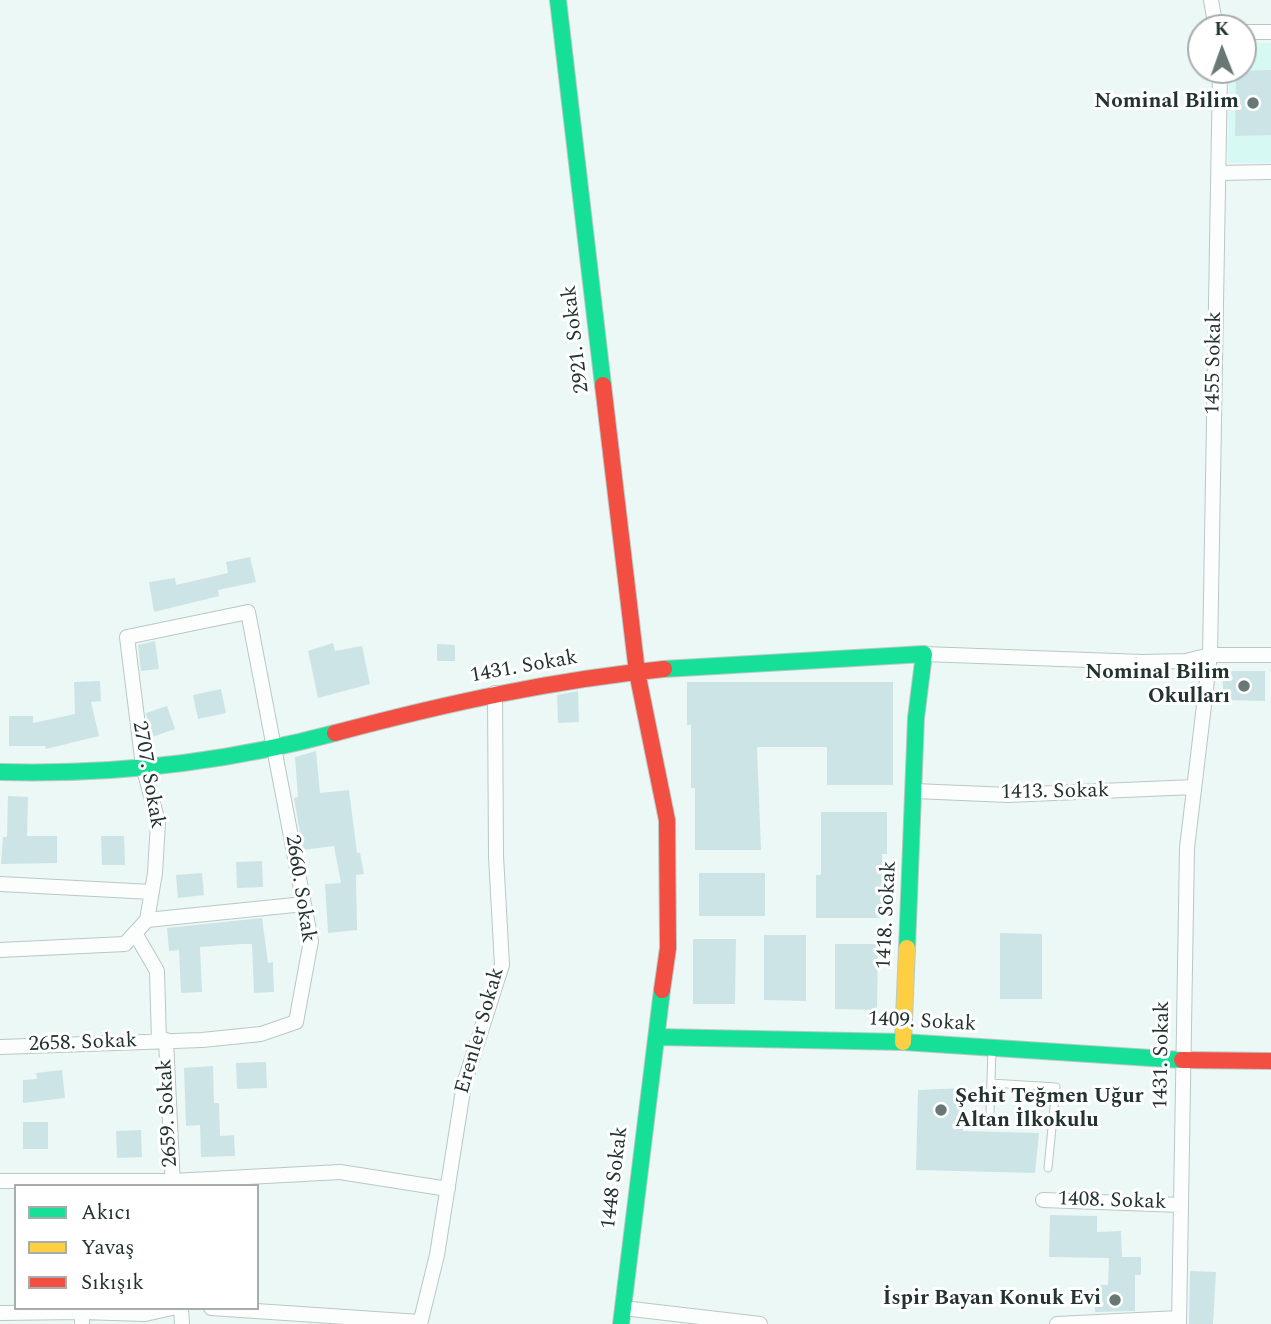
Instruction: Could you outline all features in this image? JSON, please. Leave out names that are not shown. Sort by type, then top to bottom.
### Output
[{"type":"street","name":"2921. Sokak","points":[[558,0],[637,672],[667,820],[668,948],[657,1037]]},
{"type":"street","name":"1455 Sokak","points":[[1194,788],[1210,655],[1220,84]]},
{"type":"street","points":[[1219,173],[1271,172]]},
{"type":"street","name":"2660. Sokak","points":[[162,1041],[261,1034],[296,1023],[311,941],[248,612]]},
{"type":"street","name":"2707. Sokak","points":[[147,920],[158,822],[143,766],[127,637],[248,612]]},
{"type":"street","name":"1431. Sokak","points":[[0,772],[76,774],[276,749],[495,693],[584,677],[924,653]]},
{"type":"street","points":[[915,791],[916,718],[924,653],[1143,662],[1186,661],[1210,655],[1271,655]]},
{"type":"street","name":"Erenler Sokak","points":[[420,1323],[437,1255],[464,1084],[502,965],[496,856],[495,693]]},
{"type":"street","name":"1431. Sokak","points":[[1179,1321],[1187,848],[1194,788]]},
{"type":"street","name":"1413. Sokak","points":[[915,791],[1008,795],[1194,788]]},
{"type":"street","name":"1418. Sokak","points":[[903,1042],[915,791]]},
{"type":"street","points":[[0,884],[152,892]]},
{"type":"street","points":[[0,950],[125,944],[147,920],[304,904]]},
{"type":"street","name":"2659. Sokak","points":[[135,933],[157,971],[173,1184]]},
{"type":"street","name":"1409. Sokak","points":[[657,1037],[903,1042],[1185,1060]]},
{"type":"street","name":"1448 Sokak","points":[[622,1316],[641,1145],[657,1037]]},
{"type":"street","name":"2658. Sokak","points":[[0,1047],[162,1041]]},
{"type":"street","points":[[1185,1060],[1271,1061]]},
{"type":"street","points":[[0,1181],[173,1184],[340,1172],[448,1189]]},
{"type":"street","name":"1408. Sokak","points":[[1044,1200],[1181,1205]]},
{"type":"street","points":[[0,1313],[82,1318],[145,1314],[163,1310]]},
{"type":"street","points":[[239,1310],[420,1323]]},
{"type":"street","points":[[622,1316],[760,1324]]},
{"type":"street","points":[[1057,1324],[1179,1321]]},
{"type":"lane","points":[[990,1111],[992,1048]]},
{"type":"lane","points":[[990,1083],[1056,1087],[1048,1168]]},
{"type":"shaded area","points":[[1257,43],[1271,43],[1271,163],[1228,163],[1229,84],[1257,84]]},
{"type":"building","name":"Nominal Bilim","points":[[1257,70],[1271,70],[1271,135],[1235,136],[1236,84],[1257,84]]},
{"type":"building","points":[[250,557],[256,582],[218,590],[219,596],[154,612],[149,582],[175,578],[176,585],[228,573],[226,562]]},
{"type":"building","points":[[155,641],[159,669],[141,671],[138,645]]},
{"type":"building","points":[[333,643],[335,651],[362,646],[370,684],[318,698],[308,651]]},
{"type":"building","points":[[437,644],[455,645],[455,661],[437,661]]},
{"type":"building","name":"Nominal Bilim Okulları","points":[[1223,671],[1265,671],[1265,701],[1223,700]]},
{"type":"building","points":[[100,681],[101,701],[91,702],[99,736],[46,749],[45,746],[9,746],[9,716],[33,716],[33,723],[75,714],[74,682]]},
{"type":"building","points":[[687,682],[893,682],[893,785],[827,785],[827,747],[757,747],[761,850],[695,850],[695,788],[691,788],[691,725],[687,725]]},
{"type":"building","points":[[221,689],[226,713],[198,719],[193,695]]},
{"type":"building","points":[[578,691],[579,722],[558,723],[557,695]]},
{"type":"building","points":[[167,706],[175,729],[149,738],[146,713]]},
{"type":"building","points":[[316,751],[320,793],[349,790],[357,853],[360,853],[364,874],[356,875],[357,930],[328,933],[325,884],[341,883],[334,846],[303,850],[294,798],[298,797],[295,757]]},
{"type":"building","points":[[8,796],[28,797],[27,836],[57,836],[57,863],[1,864],[3,837],[7,837]]},
{"type":"building","points":[[821,812],[887,812],[887,854],[882,854],[882,918],[816,918],[816,875],[821,875]]},
{"type":"building","points":[[101,836],[124,836],[125,865],[102,865]]},
{"type":"building","points":[[262,861],[263,887],[237,888],[236,862]]},
{"type":"building","points":[[202,873],[204,895],[178,898],[176,875]]},
{"type":"building","points":[[699,873],[765,873],[765,916],[699,916]]},
{"type":"building","points":[[262,918],[268,963],[273,962],[274,992],[254,993],[252,944],[242,944],[200,947],[202,992],[181,993],[179,950],[169,951],[167,928]]},
{"type":"building","points":[[1000,933],[1042,934],[1042,999],[1000,999]]},
{"type":"building","points":[[764,935],[806,935],[806,1001],[764,1000]]},
{"type":"building","points":[[693,939],[736,939],[735,1004],[693,1004]]},
{"type":"building","points":[[835,944],[878,944],[877,1010],[835,1009]]},
{"type":"building","points":[[266,1062],[267,1088],[237,1089],[236,1063]]},
{"type":"building","points":[[213,1066],[214,1103],[219,1103],[220,1136],[234,1135],[235,1156],[201,1157],[200,1125],[186,1126],[184,1068]]},
{"type":"building","points":[[62,1070],[65,1098],[23,1103],[23,1080],[37,1079],[36,1073]]},
{"type":"building","name":"Şehit Teğmen Uğur Altan İlkokulu","points":[[965,1088],[963,1131],[1039,1133],[1035,1173],[916,1170],[918,1090]]},
{"type":"building","points":[[23,1122],[48,1122],[48,1149],[23,1149]]},
{"type":"building","points":[[141,1130],[142,1157],[117,1158],[116,1131]]},
{"type":"building","points":[[1050,1215],[1097,1216],[1097,1232],[1121,1231],[1122,1257],[1141,1257],[1141,1275],[1135,1275],[1135,1311],[1095,1312],[1095,1285],[1108,1285],[1109,1258],[1049,1257]]},
{"type":"building","points":[[1190,1271],[1216,1272],[1213,1324],[1189,1324]]},
{"type":"traffic: fast","points":[[558,0],[603,385]]},
{"type":"traffic: fast","points":[[664,669],[924,654],[916,718],[907,948]]},
{"type":"traffic: fast","points":[[0,772],[127,769],[253,752],[335,733]]},
{"type":"traffic: fast","points":[[621,1324],[662,990]]},
{"type":"traffic: fast","points":[[657,1037],[903,1042],[1182,1060]]},
{"type":"traffic: slow","points":[[903,1042],[907,948]]},
{"type":"traffic: jam","points":[[603,385],[637,672],[667,820],[668,948],[662,990]]},
{"type":"traffic: jam","points":[[335,733],[498,694],[664,669]]},
{"type":"traffic: jam","points":[[1182,1060],[1271,1061]]},
{"type":"place","name":"Nominal Bilim","points":[[1253,103]]},
{"type":"place","name":"Nominal Bilim Okulları","points":[[1244,686]]},
{"type":"place","name":"Şehit Teğmen Uğur Altan İlkokulu","points":[[941,1110]]},
{"type":"place","name":"İspir Bayan Konuk Evi","points":[[1115,1300]]}]
